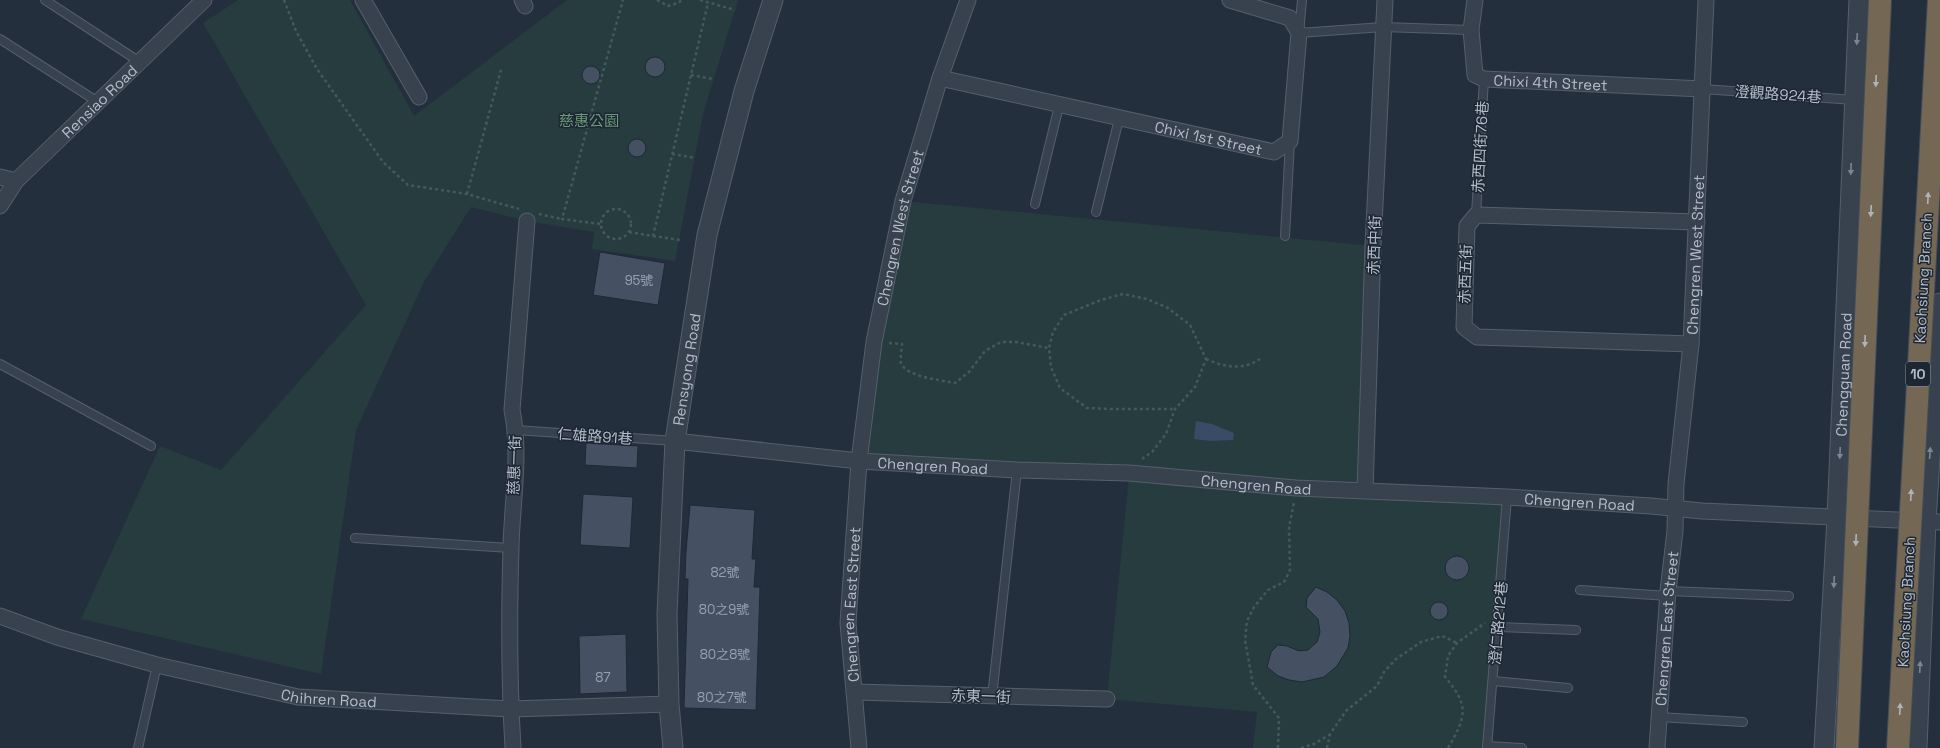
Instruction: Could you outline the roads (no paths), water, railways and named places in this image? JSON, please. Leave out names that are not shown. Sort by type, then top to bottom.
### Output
[{"type":"highway","points":[[1847,748],[1880,0]]},
{"type":"highway","name":"Kaohsiung Branch","points":[[1898,748],[1939,0]]},
{"type":"street","name":"Rensiao Road","points":[[0,206],[16,181],[204,0]]},
{"type":"street","points":[[363,0],[419,97]]},
{"type":"street","name":"Rensyong Road","points":[[673,748],[669,704],[667,614],[675,441],[707,235],[744,91],[773,0]]},
{"type":"street","name":"Chengren West Street","points":[[859,461],[874,342],[903,201],[940,78],[968,0]]},
{"type":"street","points":[[1230,0],[1290,18],[1299,33],[1290,141]]},
{"type":"street","name":"赤西中街","points":[[1365,490],[1385,0]]},
{"type":"street","name":"Chixi 4th Street","points":[[1475,0],[1471,30],[1475,75],[1484,79],[1703,89]]},
{"type":"street","name":"Chengren West Street","points":[[1675,508],[1676,484],[1691,344],[1706,0]]},
{"type":"street","name":"Chengguan Road","points":[[1824,748],[1838,518],[1859,0]]},
{"type":"street","name":"Chixi 1st Street","points":[[940,78],[1059,106],[1274,152],[1290,141]]},
{"type":"street","points":[[0,177],[16,181]]},
{"type":"street","name":"慈惠一街","points":[[513,748],[511,709],[511,548],[516,430],[512,410],[529,215]]},
{"type":"street","points":[[1476,215],[1697,222]]},
{"type":"street","name":"赤西五街","points":[[1476,215],[1467,226],[1464,326],[1477,337],[1691,344]]},
{"type":"street","points":[[1917,748],[1933,522],[1940,303]]},
{"type":"street","name":"Chengren Road","points":[[675,441],[859,461],[1018,470],[1129,473],[1296,488],[1508,497],[1702,511],[1933,522]]},
{"type":"street","name":"Chengren East Street","points":[[859,461],[848,623],[859,748]]},
{"type":"street","name":"Chengren East Street","points":[[1657,748],[1675,508]]},
{"type":"street","name":"Chihren Road","points":[[0,616],[57,637],[157,665],[298,697],[511,709],[669,704]]},
{"type":"street","name":"赤東一街","points":[[854,692],[1107,699]]},
{"type":"lane","points":[[45,0],[140,62]]},
{"type":"lane","points":[[1302,0],[1299,33],[1383,27],[1471,30]]},
{"type":"lane","points":[[0,39],[98,102]]},
{"type":"lane","name":"赤西四街76巷","points":[[1476,215],[1484,79]]},
{"type":"lane","name":"澄觀路924巷","points":[[1703,89],[1854,100]]},
{"type":"lane","points":[[1035,204],[1059,106]]},
{"type":"lane","points":[[1096,212],[1119,119]]},
{"type":"lane","points":[[1285,236],[1290,141]]},
{"type":"lane","points":[[0,364],[151,446]]},
{"type":"lane","name":"仁雄路91巷","points":[[516,430],[675,441]]},
{"type":"lane","points":[[992,697],[1018,470]]},
{"type":"lane","name":"澄仁路212巷","points":[[1487,747],[1508,497]]},
{"type":"lane","points":[[355,538],[511,548]]},
{"type":"lane","points":[[1580,590],[1668,594],[1789,596]]},
{"type":"lane","points":[[1498,627],[1576,630]]},
{"type":"lane","points":[[138,748],[157,665]]},
{"type":"lane","points":[[1493,681],[1568,688]]},
{"type":"lane","points":[[1659,717],[1743,722]]},
{"type":"lane","points":[[1487,747],[1522,748]]},
{"type":"water","points":[[1196,421],[1212,424],[1234,433],[1233,440],[1211,441],[1194,439]]},
{"type":"park label","name":"慈惠公園","points":[[589,120]]}]
